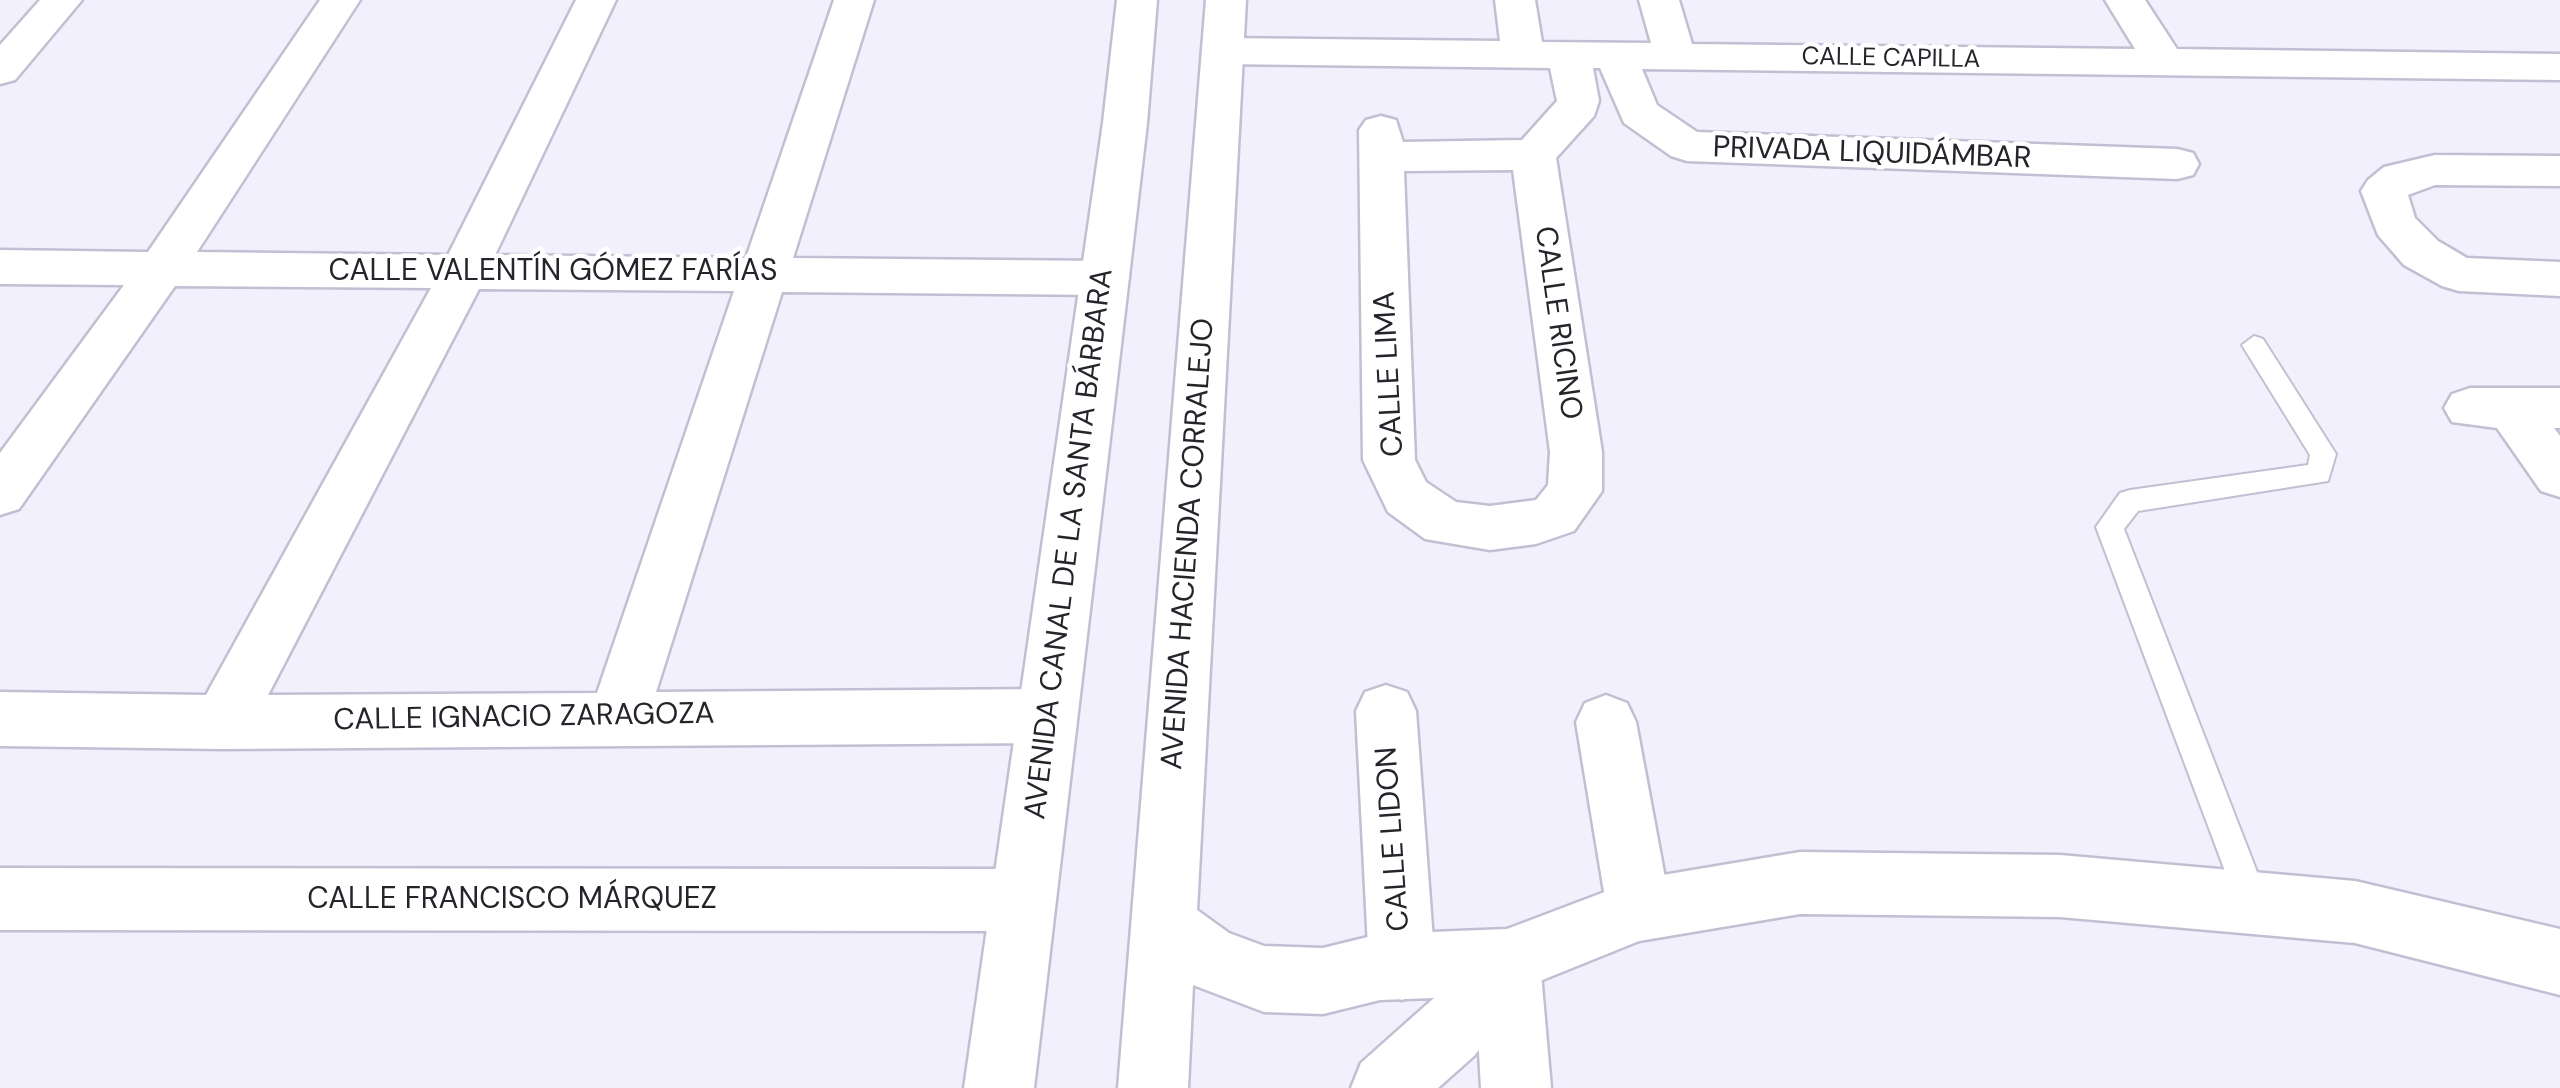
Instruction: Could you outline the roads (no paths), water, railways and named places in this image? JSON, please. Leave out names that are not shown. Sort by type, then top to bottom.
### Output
[{"type":"street","points":[[0,71],[62,0]]},
{"type":"street","points":[[0,494],[162,268],[340,0]]},
{"type":"street","points":[[223,722],[464,271],[596,0]]},
{"type":"street","points":[[619,716],[854,0]]},
{"type":"street","name":"AVENIDA CANAL DE LA SANTA BÁRBARA","points":[[998,1088],[1105,278],[1137,0]]},
{"type":"street","points":[[1515,0],[1523,54]]},
{"type":"street","points":[[1659,0],[1675,56]]},
{"type":"street","points":[[2125,0],[2164,62]]},
{"type":"street","points":[[2174,6],[2206,63]]},
{"type":"street","name":"CALLE CAPILLA","points":[[1224,25],[1523,54],[2560,67]]},
{"type":"street","name":"AVENIDA HACIENDA CORRALEJO","points":[[1153,1088],[1224,25]]},
{"type":"street","points":[[1534,156],[1572,116],[1578,100],[1568,55]]},
{"type":"street","name":"PRIVADA LIQUIDÁMBAR","points":[[1616,56],[1639,113],[1688,146],[2177,164]]},
{"type":"street","name":"CALLE LIMA","points":[[1534,156],[1382,144],[1388,460],[1407,497],[1444,523],[1490,528],[1555,516],[1575,491]]},
{"type":"street","name":"CALLE RICINO","points":[[1534,156],[1576,452],[1575,491]]},
{"type":"street","points":[[2560,171],[2435,170],[2400,178],[2384,191],[2394,224],[2421,253],[2459,274],[2560,279]]},
{"type":"street","name":"CALLE VALENTÍN GÓMEZ FARÍAS","points":[[0,267],[1105,278]]},
{"type":"street","points":[[2514,408],[2560,476]]},
{"type":"street","name":"CALLE LIDON","points":[[1386,712],[1402,967]]},
{"type":"street","name":"CALLE IGNACIO ZARAGOZA","points":[[0,718],[223,722],[619,716],[1048,716]]},
{"type":"street","points":[[1606,722],[1639,910]]},
{"type":"street","points":[[1164,925],[1209,959],[1264,979],[1324,981],[1380,967],[1507,962],[1639,910],[1800,883],[2060,886],[2355,912],[2560,962]]},
{"type":"street","name":"CALLE FRANCISCO MÁRQUEZ","points":[[0,899],[1024,900]]},
{"type":"street","points":[[1386,1088],[1450,1032],[1507,962]]},
{"type":"street","points":[[1507,962],[1516,1088]]},
{"type":"lane","points":[[2254,345],[2323,454],[2319,474],[2130,501],[2110,526],[2254,903]]}]
